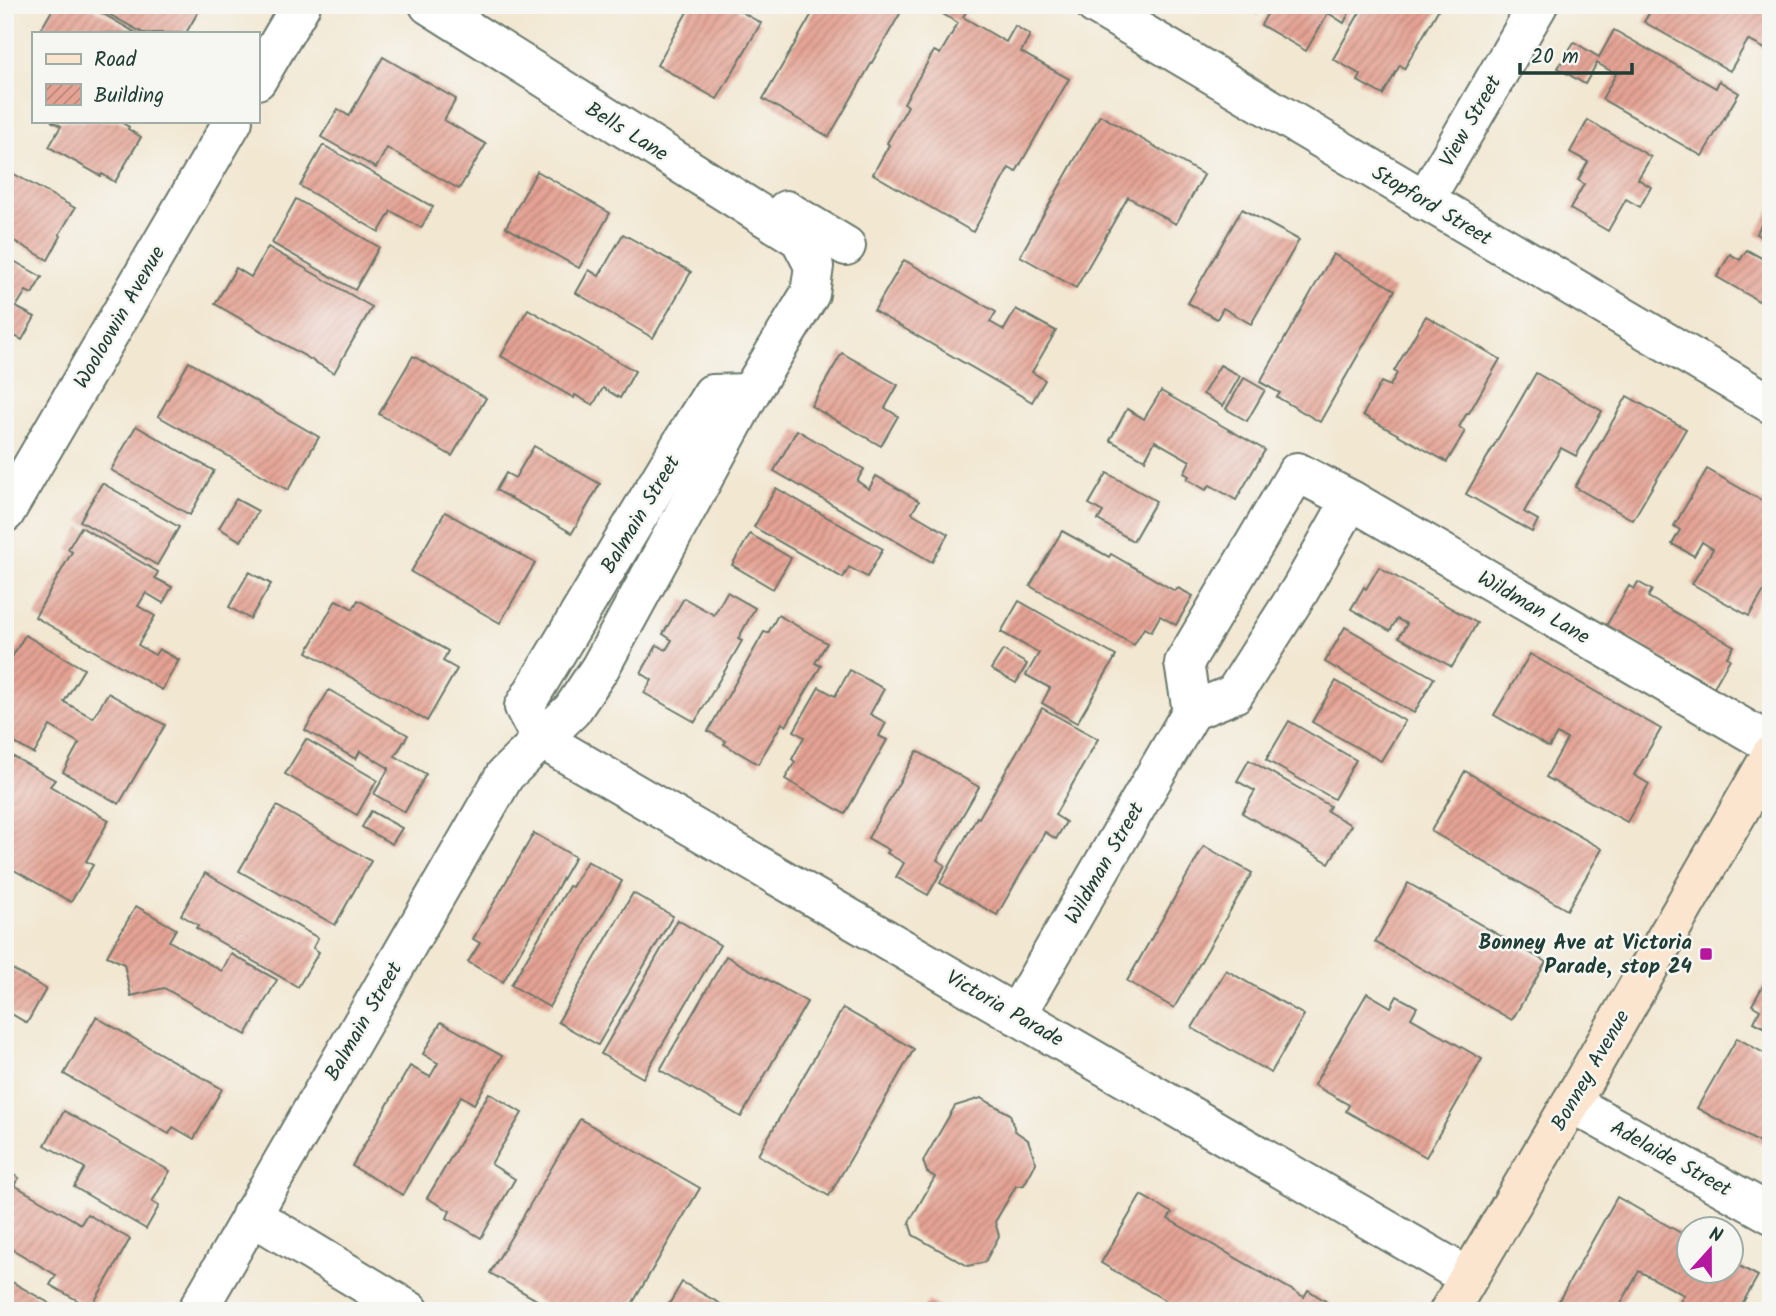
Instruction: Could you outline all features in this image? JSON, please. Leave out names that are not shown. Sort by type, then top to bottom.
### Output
[{"type":"street","points":[[259,77],[301,5]]},
{"type":"street","name":"Bells Lane","points":[[429,5],[800,239],[814,266]]},
{"type":"street","name":"Stopford Street","points":[[1095,5],[1771,404]]},
{"type":"street","name":"View Street","points":[[1424,201],[1538,5]]},
{"type":"street","name":"Wooloowin Avenue","points":[[5,513],[232,122]]},
{"type":"street","points":[[677,162],[713,165],[846,246]]},
{"type":"street","name":"Balmain Street","points":[[197,1311],[505,775],[572,710],[600,668],[750,393],[810,294],[814,266]]},
{"type":"street","name":"Wildman Lane","points":[[1192,711],[1184,663],[1297,471],[1771,744]]},
{"type":"street","points":[[1192,711],[1234,694],[1300,590],[1351,500]]},
{"type":"street","name":"Wildman Street","points":[[1016,1015],[1192,711]]},
{"type":"street","name":"Victoria Parade","points":[[541,739],[1468,1277]]},
{"type":"street","name":"Bonney Avenue","points":[[1449,1311],[1771,755]]},
{"type":"street","name":"Adelaide Street","points":[[1571,1102],[1771,1214]]},
{"type":"street","points":[[251,1215],[410,1311]]},
{"type":"building","points":[[55,5],[88,5],[134,32],[40,32]]},
{"type":"building","points":[[99,5],[201,7],[187,32],[141,32],[98,8]]},
{"type":"building","points":[[691,5],[741,5],[738,10],[761,23],[717,99],[657,65]]},
{"type":"building","points":[[817,5],[905,5],[829,137],[763,99]]},
{"type":"building","points":[[941,5],[964,5],[968,8],[963,17],[1006,42],[1015,26],[1030,35],[1021,52],[1069,79],[1016,172],[1009,168],[973,232],[873,174],[908,106],[904,103],[934,51],[940,54],[958,23],[938,11]]},
{"type":"building","points":[[1238,5],[1259,5],[1254,14]]},
{"type":"building","points":[[1272,5],[1353,5],[1344,23],[1328,13],[1306,51],[1261,25]]},
{"type":"building","points":[[1364,5],[1441,5],[1404,69],[1400,65],[1383,95],[1358,81],[1361,75],[1333,59]]},
{"type":"building","points":[[1654,5],[1754,5],[1771,15],[1771,39],[1765,49],[1748,40],[1730,71],[1644,22]]},
{"type":"building","points":[[1614,30],[1716,88],[1719,81],[1739,93],[1702,156],[1602,99],[1616,74],[1597,63],[1585,84],[1558,68],[1574,42],[1599,57]]},
{"type":"building","points":[[383,57],[456,99],[444,120],[486,144],[459,189],[387,148],[376,168],[321,137],[338,109],[349,116]]},
{"type":"building","points":[[1100,115],[1204,175],[1176,224],[1128,197],[1076,288],[1020,256]]},
{"type":"building","points":[[1588,120],[1651,157],[1638,179],[1651,187],[1640,207],[1626,199],[1608,231],[1570,209],[1584,184],[1578,180],[1588,162],[1570,152]]},
{"type":"building","points":[[53,122],[121,122],[141,137],[115,182],[49,147],[61,126]]},
{"type":"building","points":[[323,145],[433,207],[421,228],[391,211],[379,232],[300,186]]},
{"type":"building","points":[[5,169],[75,208],[48,260],[5,236]]},
{"type":"building","points":[[537,171],[610,213],[579,268],[506,227]]},
{"type":"building","points":[[296,199],[379,247],[355,290],[272,243]]},
{"type":"building","points":[[1771,208],[1771,243],[1756,234]]},
{"type":"building","points":[[1242,209],[1299,240],[1251,324],[1223,308],[1217,319],[1188,303]]},
{"type":"building","points":[[623,234],[691,272],[653,338],[576,293],[589,270],[599,276]]},
{"type":"building","points":[[268,247],[372,307],[334,373],[215,304],[236,268],[251,277]]},
{"type":"building","points":[[1747,250],[1771,263],[1771,308],[1717,277],[1730,254],[1740,260]]},
{"type":"building","points":[[1333,254],[1395,290],[1320,422],[1277,397],[1280,393],[1260,382]]},
{"type":"building","points":[[5,256],[42,277],[32,294],[26,291],[16,307],[35,317],[22,340],[5,331]]},
{"type":"building","points":[[904,260],[996,312],[990,322],[1004,330],[1016,309],[1056,331],[1032,372],[1045,380],[1032,402],[874,311]]},
{"type":"building","points":[[528,309],[635,371],[620,398],[603,388],[593,405],[575,395],[574,398],[501,356]]},
{"type":"building","points":[[1426,316],[1500,359],[1459,427],[1465,431],[1447,462],[1363,415],[1381,382],[1390,386],[1397,373],[1394,371]]},
{"type":"building","points":[[842,353],[898,385],[885,408],[898,416],[881,446],[811,406]]},
{"type":"building","points":[[413,356],[486,398],[452,456],[379,414]]},
{"type":"building","points":[[189,362],[319,437],[288,490],[158,416]]},
{"type":"building","points":[[1220,365],[1240,376],[1223,406],[1203,394]]},
{"type":"building","points":[[1536,373],[1602,411],[1576,456],[1561,448],[1524,512],[1538,520],[1532,532],[1466,494]]},
{"type":"building","points":[[1244,378],[1265,390],[1247,421],[1226,409]]},
{"type":"building","points":[[1161,391],[1265,450],[1236,500],[1210,485],[1206,490],[1187,479],[1189,476],[1184,473],[1190,461],[1155,441],[1145,460],[1110,440],[1127,409],[1144,419]]},
{"type":"building","points":[[1627,396],[1686,429],[1633,520],[1575,487]]},
{"type":"building","points":[[136,426],[214,471],[190,515],[111,470]]},
{"type":"building","points":[[797,430],[864,469],[857,481],[869,489],[876,476],[919,501],[912,513],[948,534],[932,562],[774,471]]},
{"type":"building","points":[[534,446],[600,484],[572,533],[496,490],[506,473],[515,478]]},
{"type":"building","points":[[1707,469],[1771,506],[1771,579],[1749,616],[1692,584],[1713,549],[1702,542],[1694,556],[1672,544],[1680,530],[1674,526]]},
{"type":"building","points":[[1107,473],[1156,501],[1133,541],[1098,520],[1103,512],[1089,504]]},
{"type":"building","points":[[102,483],[179,527],[157,565],[80,521]]},
{"type":"building","points":[[776,488],[883,549],[867,577],[849,567],[843,578],[754,527]]},
{"type":"building","points":[[236,499],[258,511],[241,541],[219,528]]},
{"type":"building","points":[[445,512],[535,563],[500,623],[411,572]]},
{"type":"building","points":[[81,527],[158,572],[155,578],[172,587],[163,603],[146,593],[138,606],[155,616],[138,645],[155,655],[159,649],[179,660],[162,690],[35,617],[72,552],[68,549]]},
{"type":"building","points":[[1062,531],[1109,557],[1111,554],[1175,591],[1178,588],[1193,596],[1176,625],[1160,616],[1151,632],[1144,628],[1134,645],[1030,586]]},
{"type":"building","points":[[750,534],[791,558],[773,589],[732,565]]},
{"type":"building","points":[[1379,567],[1477,623],[1452,667],[1399,637],[1407,624],[1397,619],[1390,631],[1351,609]]},
{"type":"building","points":[[249,572],[271,584],[250,619],[229,607]]},
{"type":"building","points":[[1638,582],[1652,590],[1648,597],[1734,646],[1727,657],[1730,659],[1714,687],[1606,626],[1629,586],[1634,589]]},
{"type":"building","points":[[727,592],[755,608],[738,639],[742,641],[695,722],[644,693],[652,680],[641,673],[657,645],[666,650],[672,640],[663,634],[684,598],[714,615]]},
{"type":"building","points":[[336,600],[353,609],[358,600],[448,651],[443,661],[457,669],[427,721],[307,652]]},
{"type":"building","points":[[1019,601],[1116,656],[1077,723],[1042,703],[1050,688],[1026,675],[1039,653],[1001,632]]},
{"type":"building","points":[[778,615],[827,643],[815,663],[821,666],[786,726],[782,723],[758,764],[708,731],[764,632],[768,633]]},
{"type":"building","points":[[1345,627],[1434,678],[1414,713],[1325,662]]},
{"type":"building","points":[[25,635],[84,669],[64,702],[93,718],[108,693],[165,725],[119,804],[63,772],[79,743],[50,726],[34,754],[5,738],[5,669]]},
{"type":"building","points":[[1003,650],[1027,664],[1016,683],[991,669]]},
{"type":"building","points":[[1530,654],[1661,729],[1634,775],[1649,784],[1627,822],[1546,777],[1567,739],[1557,734],[1549,747],[1494,715]]},
{"type":"building","points":[[850,670],[884,689],[870,714],[886,723],[879,736],[887,740],[845,814],[785,779],[795,762],[792,759],[804,737],[794,731],[819,687],[835,696]]},
{"type":"building","points":[[1336,681],[1405,721],[1381,761],[1312,722]]},
{"type":"building","points":[[329,690],[408,735],[395,756],[426,774],[405,812],[374,794],[389,768],[360,751],[356,759],[305,730]]},
{"type":"building","points":[[1042,708],[1098,739],[1055,815],[1066,822],[1056,839],[1045,832],[997,915],[940,883]]},
{"type":"building","points":[[1289,721],[1356,760],[1334,799],[1266,760]]},
{"type":"building","points":[[306,739],[377,780],[357,815],[285,774]]},
{"type":"building","points":[[917,751],[979,787],[937,860],[945,865],[928,895],[896,877],[904,863],[887,853],[889,850],[868,838]]},
{"type":"building","points":[[5,752],[55,780],[50,786],[109,820],[86,861],[93,865],[71,902],[5,865],[8,854],[5,852]]},
{"type":"building","points":[[1249,760],[1330,806],[1327,811],[1351,825],[1329,863],[1242,813],[1255,791],[1237,781]]},
{"type":"building","points":[[1465,771],[1602,849],[1567,910],[1431,831]]},
{"type":"building","points":[[277,806],[371,861],[335,925],[239,871]]},
{"type":"building","points":[[371,811],[402,828],[392,844],[362,827]]},
{"type":"building","points":[[534,833],[575,857],[503,982],[468,962],[480,943],[473,939]]},
{"type":"building","points":[[1204,846],[1252,873],[1174,1008],[1127,981]]},
{"type":"building","points":[[587,861],[622,881],[549,1007],[511,985],[569,886],[572,887]]},
{"type":"building","points":[[205,873],[318,938],[313,948],[319,952],[298,987],[196,928],[198,925],[181,915]]},
{"type":"building","points":[[1408,883],[1546,962],[1512,1020],[1375,942]]},
{"type":"building","points":[[633,893],[673,916],[598,1045],[558,1022]]},
{"type":"building","points":[[136,906],[176,929],[169,941],[222,971],[231,954],[277,980],[246,1035],[164,988],[131,996],[124,964],[107,956]]},
{"type":"building","points":[[678,920],[720,945],[643,1078],[601,1054]]},
{"type":"building","points":[[726,956],[807,1002],[741,1117],[660,1070]]},
{"type":"building","points":[[5,965],[46,989],[27,1023],[5,1010]]},
{"type":"building","points":[[1226,970],[1304,1015],[1271,1073],[1192,1028]]},
{"type":"building","points":[[1771,981],[1771,1031],[1754,1022],[1760,1010],[1752,1005],[1763,986],[1767,988]]},
{"type":"building","points":[[1367,993],[1391,1007],[1397,996],[1417,1007],[1411,1018],[1482,1059],[1426,1157],[1346,1111],[1349,1105],[1314,1085]]},
{"type":"building","points":[[843,1008],[914,1049],[829,1196],[758,1155]]},
{"type":"building","points":[[96,1017],[222,1089],[194,1139],[173,1127],[169,1134],[64,1074]]},
{"type":"building","points":[[441,1022],[502,1056],[474,1104],[461,1096],[403,1195],[352,1166],[410,1066],[430,1077],[438,1063],[423,1054]]},
{"type":"building","points":[[1737,1038],[1771,1057],[1771,1149],[1697,1108]]},
{"type":"building","points":[[489,1093],[522,1113],[491,1164],[515,1179],[481,1238],[447,1218],[450,1211],[427,1198]]},
{"type":"building","points":[[981,1098],[1010,1114],[1015,1131],[1028,1140],[1036,1163],[1024,1185],[1016,1186],[995,1222],[999,1236],[985,1262],[968,1266],[913,1235],[909,1222],[935,1177],[927,1172],[923,1161],[955,1106]]},
{"type":"building","points":[[64,1111],[170,1171],[152,1202],[159,1206],[146,1229],[74,1187],[85,1168],[45,1145]]},
{"type":"building","points":[[580,1119],[700,1188],[628,1311],[556,1311],[490,1273]]},
{"type":"building","points":[[5,1170],[19,1178],[14,1185],[81,1224],[87,1214],[130,1239],[91,1308],[50,1285],[56,1275],[5,1245]]},
{"type":"building","points":[[1141,1195],[1172,1213],[1168,1219],[1304,1297],[1308,1290],[1330,1304],[1326,1311],[1172,1311],[1175,1306],[1101,1263]]},
{"type":"building","points":[[1617,1197],[1674,1229],[1674,1284],[1744,1284],[1744,1268],[1758,1276],[1738,1311],[1675,1311],[1684,1295],[1639,1271],[1617,1311],[1553,1311]]},
{"type":"building","points":[[5,1278],[63,1311],[5,1311]]},
{"type":"building","points":[[682,1282],[733,1311],[665,1311]]},
{"type":"building","points":[[928,1301],[945,1311],[922,1311]]},
{"type":"place","name":"Bonney Ave at Victoria Parade, stop 24","points":[[1706,954]]}]
